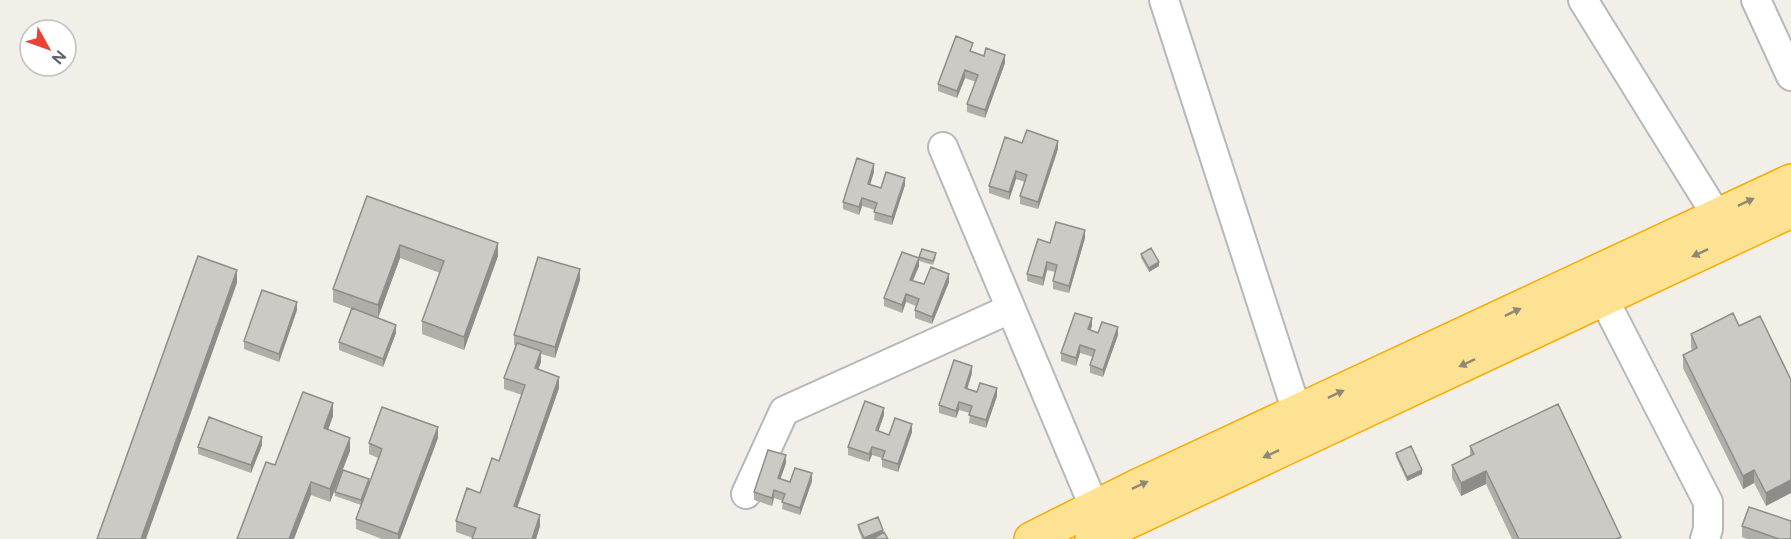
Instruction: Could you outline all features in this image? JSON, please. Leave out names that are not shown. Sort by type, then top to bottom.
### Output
[{"type":"highway","points":[[1031,539],[1097,527],[1303,425],[1723,228],[1791,181]]},
{"type":"highway","points":[[1723,228],[1791,211]]},
{"type":"street","points":[[1164,0],[1303,425]]},
{"type":"street","points":[[1583,0],[1723,228]]},
{"type":"street","points":[[1756,0],[1791,76]]},
{"type":"street","points":[[943,147],[1097,527]]},
{"type":"street","points":[[1598,287],[1708,502],[1708,529],[1705,539]]},
{"type":"street","points":[[746,494],[784,411],[1010,309]]},
{"type":"building","points":[[956,36],[973,43],[970,51],[984,56],[986,48],[1005,55],[985,110],[967,104],[978,75],[965,70],[957,91],[938,84]]},
{"type":"building","points":[[1027,130],[1058,141],[1038,202],[1020,196],[1027,175],[1016,171],[1009,192],[989,186],[1005,137],[1022,143]]},
{"type":"building","points":[[857,158],[874,164],[868,184],[881,188],[886,172],[905,178],[892,217],[874,212],[877,203],[862,198],[859,207],[843,202]]},
{"type":"building","points":[[367,196],[498,243],[464,337],[422,321],[444,261],[400,245],[378,305],[333,289]]},
{"type":"building","points":[[1056,222],[1085,230],[1069,286],[1053,281],[1057,265],[1047,262],[1043,278],[1027,274],[1038,239],[1050,243]]},
{"type":"building","points":[[1151,248],[1159,262],[1149,268],[1141,254]]},
{"type":"building","points":[[922,249],[936,253],[933,261],[919,257]]},
{"type":"building","points":[[902,252],[919,258],[910,280],[924,284],[931,267],[949,274],[932,317],[915,310],[919,299],[906,294],[902,305],[884,298]]},
{"type":"building","points":[[198,256],[237,270],[141,539],[97,539]]},
{"type":"building","points":[[538,257],[580,269],[555,347],[514,335]]},
{"type":"building","points":[[262,290],[297,302],[279,354],[244,341]]},
{"type":"building","points":[[352,308],[396,325],[383,359],[339,342]]},
{"type":"building","points":[[1075,313],[1092,318],[1088,329],[1098,333],[1102,322],[1118,327],[1103,370],[1090,365],[1095,350],[1080,345],[1076,358],[1061,353]]},
{"type":"building","points":[[1733,313],[1739,326],[1760,316],[1791,380],[1791,480],[1766,493],[1754,470],[1743,476],[1683,355],[1697,348],[1691,334]]},
{"type":"building","points":[[517,343],[541,351],[535,368],[559,377],[514,506],[540,515],[532,539],[472,539],[476,528],[456,521],[467,488],[480,493],[492,458],[499,461],[525,385],[504,378]]},
{"type":"building","points":[[954,360],[972,366],[965,388],[977,392],[980,383],[997,388],[986,420],[969,415],[972,406],[959,402],[956,411],[939,405]]},
{"type":"building","points":[[303,392],[333,403],[324,428],[350,438],[330,489],[311,482],[289,539],[237,539],[266,462],[275,465]]},
{"type":"building","points":[[865,401],[884,408],[876,430],[889,435],[895,418],[912,424],[898,464],[882,459],[885,451],[872,447],[869,454],[848,447]]},
{"type":"building","points":[[1558,404],[1621,537],[1616,539],[1519,539],[1486,471],[1461,483],[1452,465],[1474,454],[1470,446]]},
{"type":"building","points":[[382,407],[438,427],[398,534],[356,519],[382,449],[369,443]]},
{"type":"building","points":[[209,417],[262,437],[251,465],[198,447]]},
{"type":"building","points":[[1411,446],[1422,470],[1407,477],[1396,453]]},
{"type":"building","points":[[768,450],[786,455],[778,478],[790,482],[795,468],[812,473],[800,508],[782,502],[785,494],[774,490],[772,498],[754,492]]},
{"type":"building","points":[[343,470],[369,479],[361,500],[335,492]]},
{"type":"building","points":[[1749,507],[1791,521],[1791,539],[1779,539],[1742,526]]},
{"type":"building","points":[[878,517],[883,530],[864,538],[858,525]]},
{"type":"building","points":[[884,532],[888,539],[873,539]]}]
